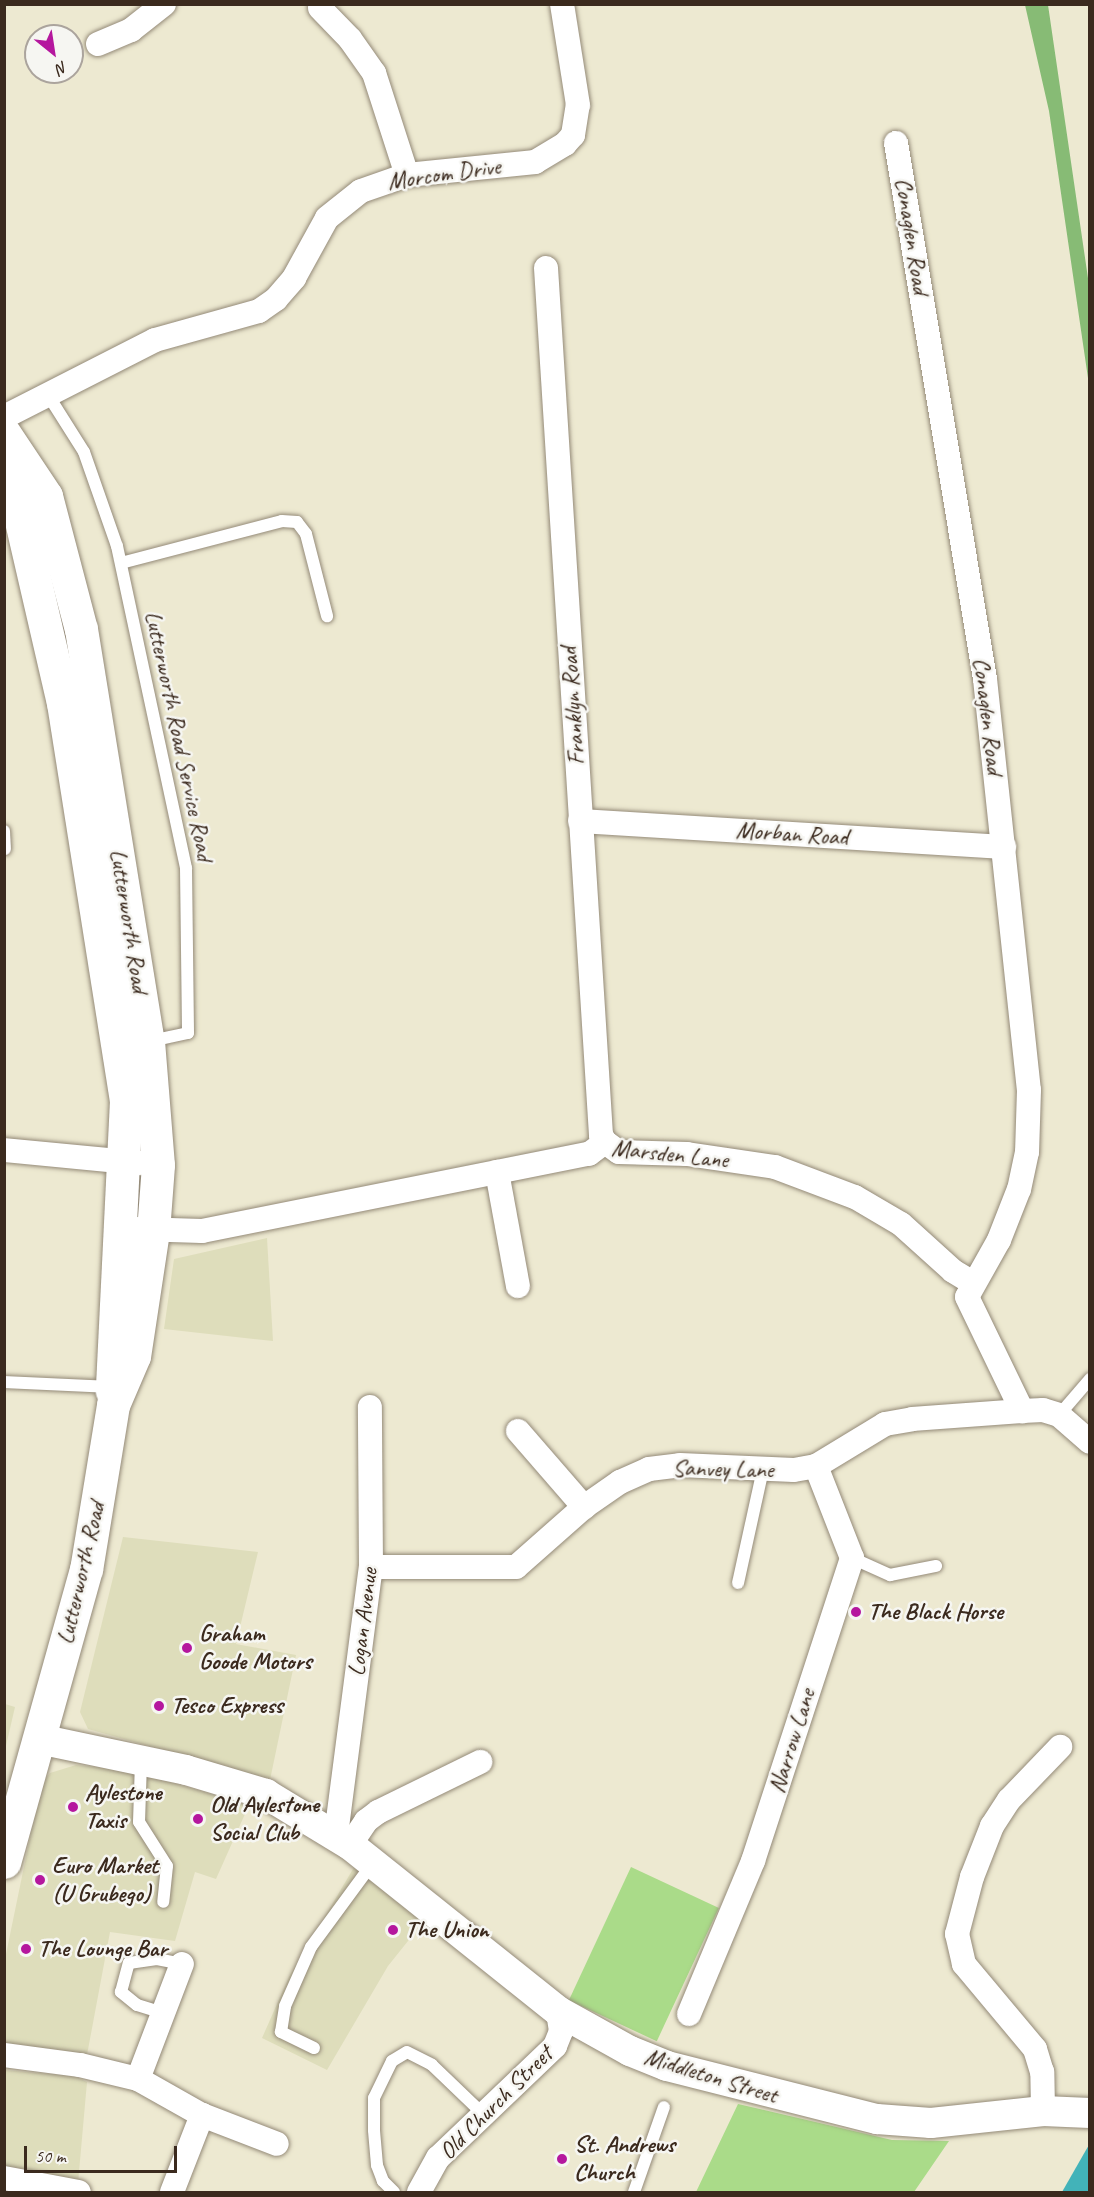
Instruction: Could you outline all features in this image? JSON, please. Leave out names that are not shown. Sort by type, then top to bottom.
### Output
[{"type":"main road","name":"Lutterworth Road","points":[[8,441],[21,494],[81,629],[133,1043],[158,1165],[153,1231],[127,1315]]},
{"type":"main road","name":"Lutterworth Road","points":[[4,1862],[86,1569],[112,1396],[134,1356],[127,1315],[122,1227],[126,1161],[126,1100],[133,1043]]},
{"type":"street","name":"Morcom Drive","points":[[4,417],[155,340],[260,311],[276,299],[294,278],[316,234],[343,203],[383,181],[407,175],[535,162],[565,144],[573,135],[578,105],[562,4]]},
{"type":"street","points":[[98,44],[131,30],[161,5]]},
{"type":"street","points":[[320,9],[350,39],[374,73],[407,175]]},
{"type":"street","name":"Conaglen Road","points":[[896,143],[985,680],[1029,1090],[1027,1152],[1010,1213],[973,1283]]},
{"type":"street","name":"Franklyn Road","points":[[546,268],[601,1134],[605,1142]]},
{"type":"street","name":"Morban Road","points":[[580,821],[1004,847]]},
{"type":"street","name":"Marsden Lane","points":[[122,1227],[153,1231],[202,1231],[589,1154],[605,1142],[619,1152],[687,1154],[775,1167],[855,1197],[901,1224],[953,1271],[973,1283]]},
{"type":"street","points":[[4,1150],[158,1165]]},
{"type":"street","points":[[497,1172],[518,1286]]},
{"type":"street","points":[[973,1283],[968,1303],[1023,1412],[1042,1410],[1059,1415],[1089,1442]]},
{"type":"street","name":"Logan Avenue","points":[[353,1848],[371,1567],[370,1407]]},
{"type":"street","name":"Sanvey Lane","points":[[371,1567],[516,1568],[584,1507],[620,1482],[649,1469],[680,1465],[794,1470],[816,1466],[885,1424],[912,1419],[1023,1412]]},
{"type":"street","points":[[518,1431],[584,1507]]},
{"type":"street","points":[[816,1466],[852,1558]]},
{"type":"street","name":"Narrow Lane","points":[[689,2014],[757,1850],[832,1610],[852,1558]]},
{"type":"street","name":"Middleton Street","points":[[39,1739],[141,1761],[266,1794],[353,1848],[558,2011],[630,2051],[691,2074],[877,2119],[931,2123],[1067,2112]]},
{"type":"street","points":[[1060,1747],[1009,1800],[992,1826],[972,1877],[957,1934],[964,1964],[1035,2049],[1041,2072],[1067,2112]]},
{"type":"street","points":[[353,1848],[366,1821],[378,1812],[480,1762]]},
{"type":"street","points":[[138,2079],[182,1964]]},
{"type":"street","name":"Old Church Street","points":[[419,2193],[438,2158],[482,2113],[555,2046],[561,2031],[558,2011]]},
{"type":"street","points":[[4,2055],[80,2065],[138,2079],[202,2115],[277,2144]]},
{"type":"street","points":[[172,2193],[202,2115]]},
{"type":"street","points":[[4,2178],[79,2193]]},
{"type":"lane","name":"Lutterworth Road Service Road","points":[[48,395],[84,452],[121,563],[186,868],[188,1033],[133,1043]]},
{"type":"lane","points":[[121,563],[282,521],[297,522],[306,534],[327,616]]},
{"type":"lane","points":[[4,831],[5,849]]},
{"type":"lane","points":[[1059,1415],[1089,1379]]},
{"type":"lane","points":[[4,1382],[112,1396]]},
{"type":"lane","points":[[738,1583],[763,1468]]},
{"type":"lane","points":[[852,1558],[890,1575],[936,1566]]},
{"type":"lane","points":[[141,1761],[139,1822],[167,1866],[163,1902]]},
{"type":"lane","points":[[314,2048],[281,2032],[285,2006],[353,1848]]},
{"type":"lane","points":[[164,2013],[137,2005],[121,1992],[129,1963],[157,1959],[182,1964]]},
{"type":"lane","points":[[394,2193],[383,2181],[377,2165],[374,2130],[374,2098],[392,2061],[407,2052],[432,2065],[482,2113]]},
{"type":"lane","points":[[634,2193],[664,2107]]},
{"type":"shaded area","points":[[267,1238],[273,1341],[164,1329],[174,1259]]},
{"type":"shaded area","points":[[123,1537],[258,1552],[236,1644],[296,1655],[270,1780],[88,1729],[80,1712]]},
{"type":"shaded area","points":[[4,1704],[15,1707],[5,1750]]},
{"type":"shaded area","points":[[76,1765],[129,1770],[249,1805],[216,1879],[195,1872],[175,1941],[110,1932],[87,2055],[5,2044],[5,1959],[41,1784],[50,1773]]},
{"type":"shaded area","points":[[356,1864],[424,1921],[388,1966],[327,2070],[262,2038],[289,1977]]},
{"type":"shaded area","points":[[4,2070],[74,2076],[87,2082],[78,2183],[5,2168]]},
{"type":"green space","points":[[1025,5],[1048,5],[1089,285],[1089,385],[1049,111]]},
{"type":"green space","points":[[631,1867],[719,1908],[657,2041],[569,2000]]},
{"type":"green space","points":[[738,2104],[892,2140],[949,2141],[914,2192],[696,2192]]},
{"type":"water","points":[[1089,2145],[1089,2192],[1062,2192],[1086,2150]]},
{"type":"place","name":"The Black Horse","points":[[856,1612]]},
{"type":"place","name":"Graham Goode Motors","points":[[187,1648]]},
{"type":"place","name":"Tesco Express","points":[[159,1706]]},
{"type":"place","name":"Aylestone Taxis","points":[[73,1807]]},
{"type":"place","name":"Old Aylestone Social Club","points":[[198,1819]]},
{"type":"place","name":"Euro Market (U Grubego)","points":[[40,1880]]},
{"type":"place","name":"The Union","points":[[393,1930]]},
{"type":"place","name":"The Lounge Bar","points":[[26,1949]]},
{"type":"place","name":"St. Andrews Church","points":[[562,2159]]}]
